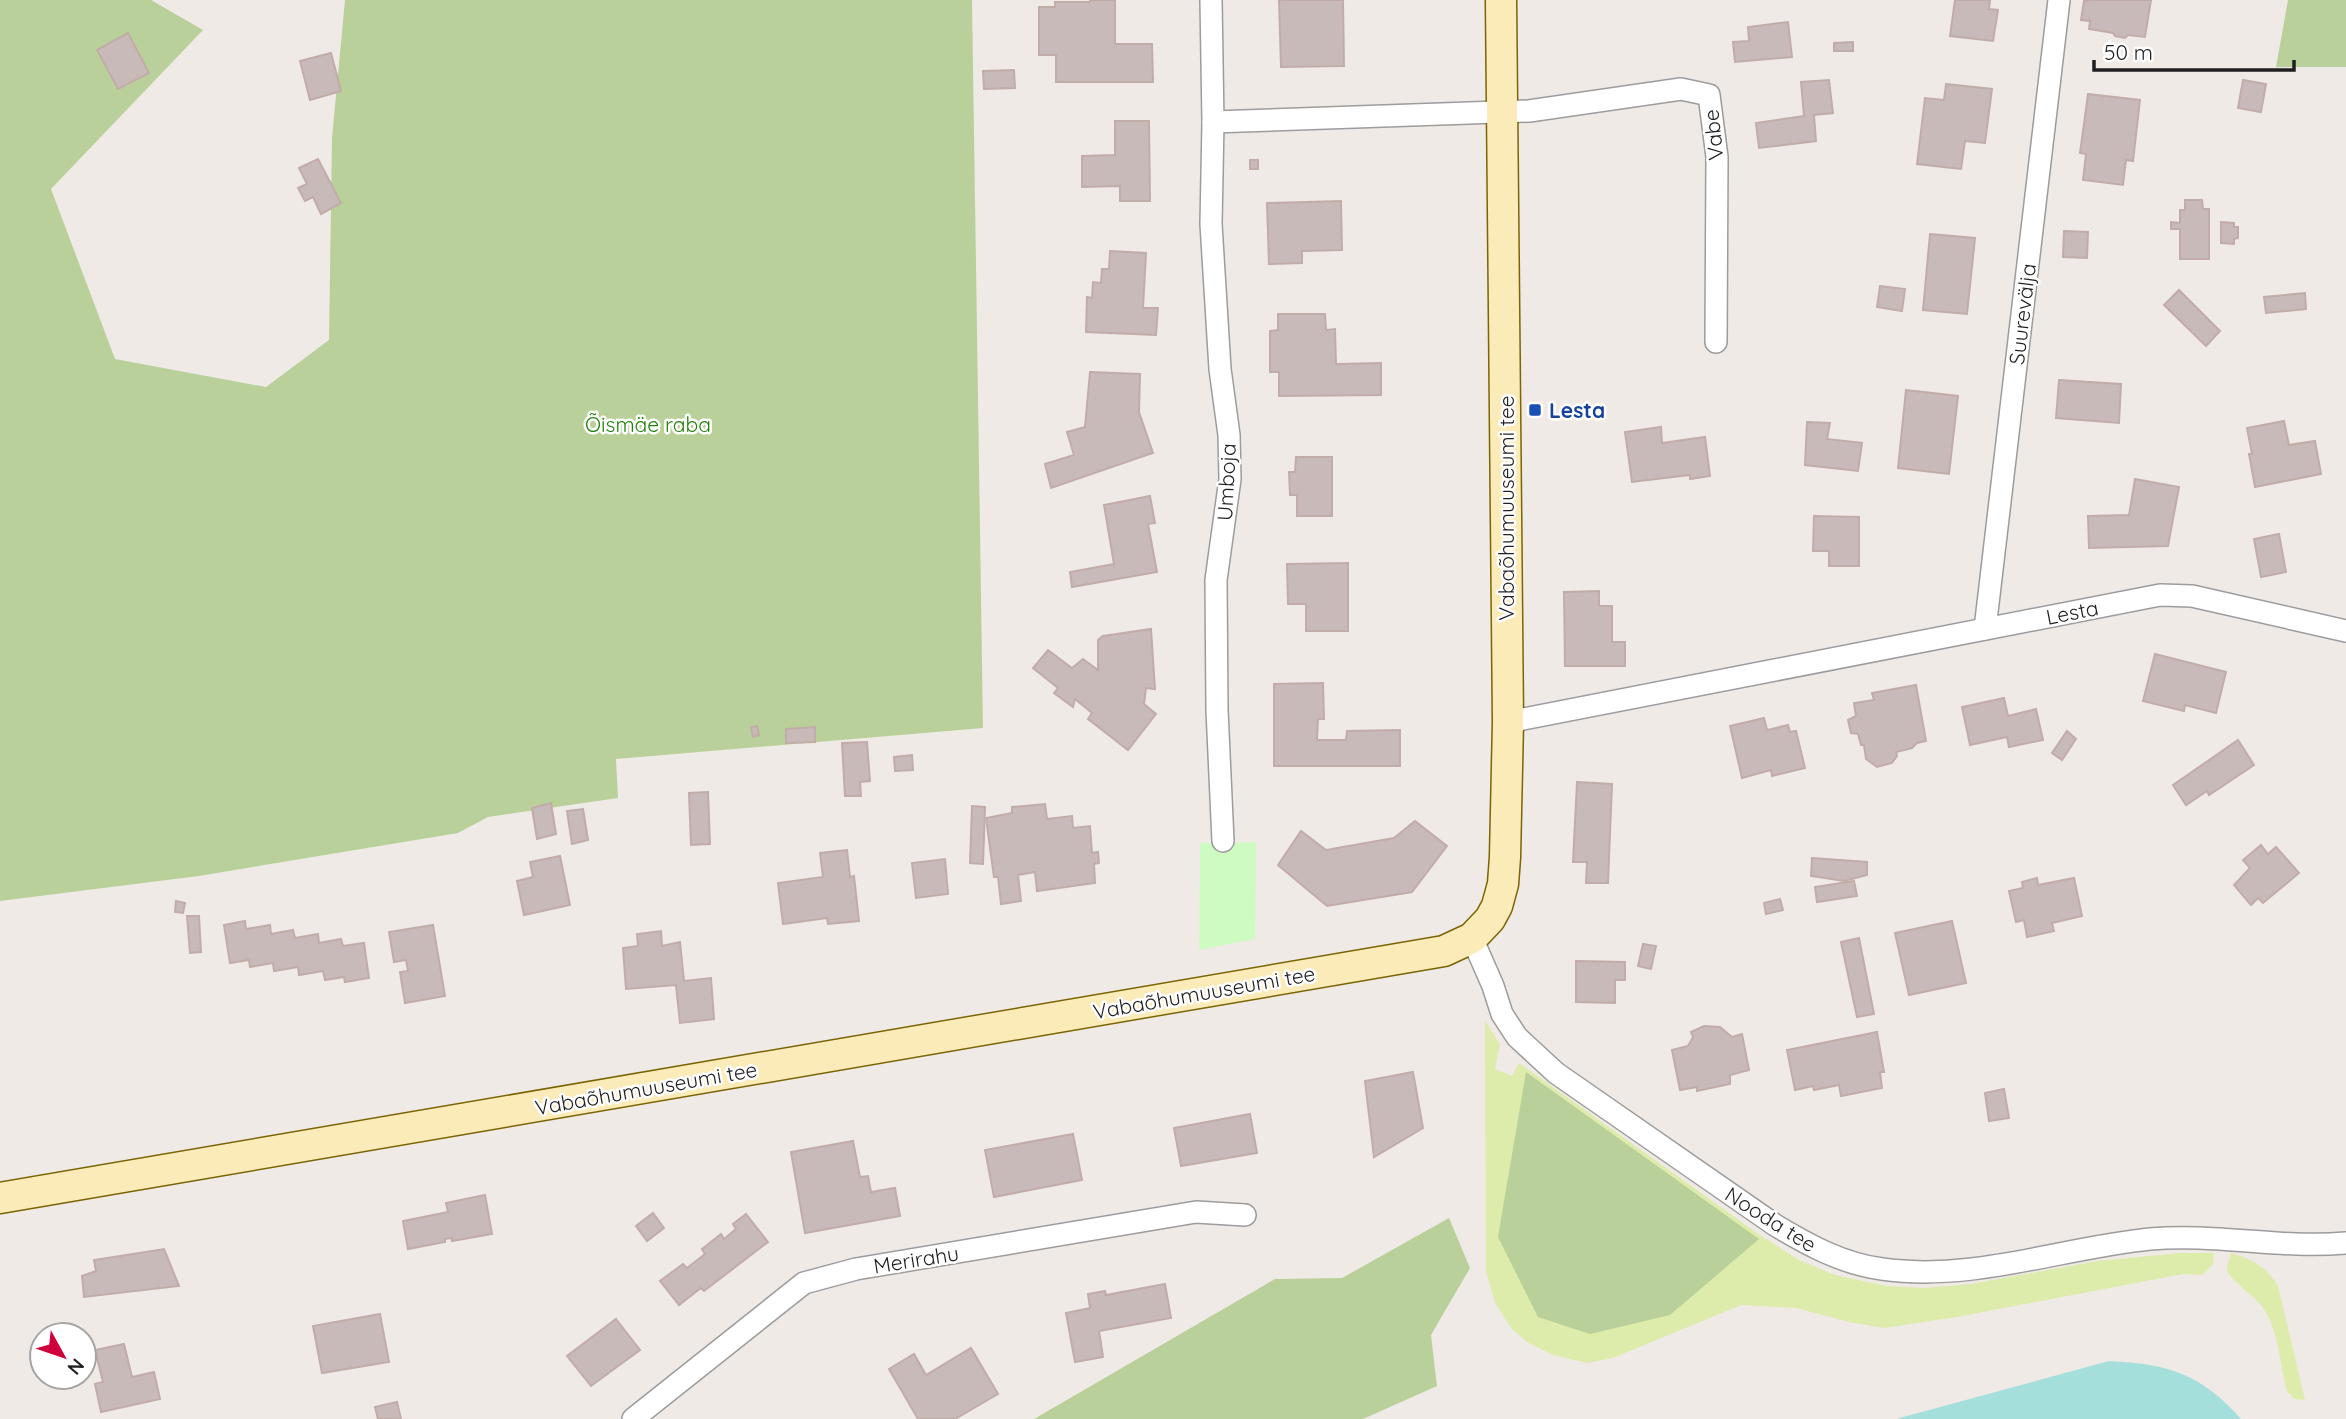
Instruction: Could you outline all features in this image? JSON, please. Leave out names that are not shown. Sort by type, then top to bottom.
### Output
[{"type":"street","name":"Umboja","points":[[1211,0],[1211,224],[1220,369],[1229,435],[1230,479],[1216,580],[1217,710],[1223,841]]},
{"type":"street","name":"Vabaõhumuuseumi tee","points":[[0,1198],[1444,951],[1472,938],[1490,919],[1503,884],[1508,722],[1501,0]]},
{"type":"street","name":"Suurevälja","points":[[1984,629],[2059,0]]},
{"type":"street","name":"Vabe","points":[[1503,112],[1529,111],[1681,89],[1709,95],[1717,157],[1716,342]]},
{"type":"street","points":[[1213,122],[1503,112]]},
{"type":"street","name":"Lesta","points":[[1508,722],[2160,595],[2204,599],[2346,631]]},
{"type":"street","name":"Nooda tee","points":[[1472,938],[1502,1014],[1517,1037],[1556,1073],[1775,1225],[1807,1245],[1841,1259],[1881,1269],[1924,1272],[1968,1269],[2149,1240],[2193,1237],[2291,1245],[2346,1243]]},
{"type":"street","name":"Merirahu","points":[[633,1419],[804,1283],[856,1269],[1196,1212],[1245,1215]]},
{"type":"green space","name":"Õismäe raba","points":[[0,0],[151,0],[203,30],[51,189],[115,359],[266,387],[329,340],[332,138],[345,0],[972,0],[983,728],[616,759],[618,798],[488,817],[458,833],[199,876],[0,901]]},
{"type":"green space","points":[[2288,0],[2346,0],[2346,67],[2276,67]]},
{"type":"green space","points":[[1256,842],[1255,939],[1199,950],[1200,843]]},
{"type":"green space","points":[[1485,1021],[1500,1044],[1495,1069],[1512,1076],[1519,1063],[1757,1233],[1799,1260],[1835,1275],[1887,1286],[1925,1288],[1971,1284],[2098,1261],[2180,1253],[2214,1253],[2213,1264],[2202,1275],[2183,1274],[1957,1317],[1884,1328],[1796,1308],[1741,1305],[1613,1358],[1587,1363],[1553,1355],[1527,1342],[1511,1328],[1495,1303],[1486,1271]]},
{"type":"green space","points":[[1526,1072],[1759,1239],[1670,1315],[1590,1334],[1538,1317],[1498,1237]]},
{"type":"green space","points":[[1449,1218],[1470,1268],[1431,1335],[1437,1386],[1363,1419],[1034,1419],[1275,1279],[1342,1278]]},
{"type":"green space","points":[[2231,1253],[2258,1265],[2278,1286],[2305,1400],[2294,1399],[2287,1391],[2269,1318],[2259,1303],[2228,1273]]},
{"type":"water","points":[[2109,1361],[2149,1365],[2182,1374],[2211,1391],[2241,1419],[1896,1419]]},
{"type":"building","points":[[1115,0],[1115,44],[1152,44],[1153,82],[1056,82],[1056,55],[1039,55],[1039,7],[1055,7],[1055,2]]},
{"type":"building","points":[[1279,0],[1343,0],[1344,66],[1281,67]]},
{"type":"building","points":[[1955,0],[1990,0],[1989,9],[1998,10],[1993,41],[1950,36]]},
{"type":"building","points":[[2151,0],[2145,37],[2128,35],[2125,38],[2089,29],[2090,21],[2081,20],[2084,1]]},
{"type":"building","points":[[1788,22],[1792,57],[1735,62],[1733,42],[1749,41],[1748,27]]},
{"type":"building","points":[[128,33],[149,73],[118,89],[97,50]]},
{"type":"building","points":[[1853,42],[1853,51],[1834,51],[1834,43]]},
{"type":"building","points":[[331,53],[341,91],[310,100],[300,61]]},
{"type":"building","points":[[1014,70],[1015,88],[984,89],[983,71]]},
{"type":"building","points":[[1829,80],[1833,113],[1814,115],[1816,141],[1759,148],[1756,123],[1804,116],[1801,82]]},
{"type":"building","points":[[2243,80],[2266,84],[2261,112],[2238,108]]},
{"type":"building","points":[[1946,84],[1992,89],[1985,143],[1965,141],[1961,169],[1917,164],[1925,98],[1944,100]]},
{"type":"building","points":[[2088,94],[2140,100],[2133,161],[2126,160],[2123,185],[2083,180],[2086,154],[2080,153]]},
{"type":"building","points":[[1115,121],[1149,121],[1150,201],[1120,201],[1120,186],[1082,187],[1082,156],[1115,155]]},
{"type":"building","points":[[318,159],[341,203],[321,214],[313,197],[305,201],[298,188],[307,184],[299,168]]},
{"type":"building","points":[[1250,160],[1258,160],[1258,169],[1250,169]]},
{"type":"building","points":[[2185,200],[2202,200],[2203,209],[2209,209],[2209,259],[2180,259],[2180,229],[2171,229],[2171,222],[2180,223],[2180,210],[2185,210]]},
{"type":"building","points":[[1341,201],[1342,250],[1302,251],[1302,263],[1269,264],[1267,203]]},
{"type":"building","points":[[2221,222],[2234,223],[2234,227],[2238,227],[2238,238],[2234,239],[2234,244],[2221,243]]},
{"type":"building","points":[[2064,231],[2088,232],[2087,258],[2063,257]]},
{"type":"building","points":[[1930,234],[1975,238],[1967,314],[1923,310]]},
{"type":"building","points":[[1110,251],[1146,253],[1143,308],[1158,308],[1156,335],[1086,332],[1087,297],[1092,298],[1093,282],[1101,283],[1102,269],[1109,269]]},
{"type":"building","points":[[1880,286],[1905,289],[1902,311],[1877,307]]},
{"type":"building","points":[[2179,290],[2220,331],[2206,346],[2164,305]]},
{"type":"building","points":[[2305,293],[2306,309],[2266,313],[2264,297]]},
{"type":"building","points":[[1278,314],[1325,314],[1326,330],[1335,329],[1336,364],[1381,363],[1381,395],[1279,396],[1279,372],[1270,372],[1270,331],[1278,330]]},
{"type":"building","points":[[1090,372],[1140,374],[1139,412],[1153,453],[1051,488],[1045,464],[1074,455],[1067,432],[1085,427]]},
{"type":"building","points":[[2059,380],[2121,384],[2119,423],[2056,418]]},
{"type":"building","points":[[1906,390],[1958,396],[1949,474],[1898,468]]},
{"type":"building","points":[[2284,421],[2289,445],[2315,441],[2321,474],[2255,487],[2247,428]]},
{"type":"building","points":[[1807,422],[1830,423],[1827,439],[1862,443],[1858,471],[1805,465]]},
{"type":"building","points":[[1661,427],[1662,443],[1705,437],[1710,476],[1690,479],[1690,475],[1632,482],[1625,432]]},
{"type":"building","points":[[1296,457],[1332,457],[1332,516],[1297,516],[1297,495],[1290,495],[1289,472],[1295,472]]},
{"type":"building","points":[[2135,479],[2179,487],[2168,546],[2089,548],[2088,516],[2129,515]]},
{"type":"building","points":[[1150,496],[1155,523],[1148,524],[1157,572],[1072,587],[1070,572],[1114,564],[1104,505]]},
{"type":"building","points":[[1814,516],[1859,517],[1859,566],[1829,566],[1829,551],[1813,551]]},
{"type":"building","points":[[2279,534],[2286,572],[2261,577],[2254,539]]},
{"type":"building","points":[[1348,563],[1348,631],[1306,631],[1306,604],[1288,604],[1287,564]]},
{"type":"building","points":[[1599,591],[1599,606],[1612,606],[1612,642],[1625,642],[1625,666],[1565,666],[1564,592]]},
{"type":"building","points":[[1151,629],[1155,689],[1146,688],[1144,704],[1156,714],[1128,750],[1088,719],[1092,713],[1075,699],[1073,707],[1054,693],[1058,688],[1033,668],[1048,650],[1072,668],[1083,659],[1098,670],[1098,640],[1103,636]]},
{"type":"building","points":[[2155,654],[2226,672],[2216,713],[2185,705],[2184,711],[2143,701]]},
{"type":"building","points":[[1323,683],[1324,719],[1318,719],[1317,740],[1346,740],[1347,731],[1400,730],[1400,766],[1274,766],[1274,684]]},
{"type":"building","points":[[1916,685],[1926,741],[1896,752],[1897,756],[1892,763],[1877,767],[1866,759],[1864,745],[1861,745],[1858,734],[1851,733],[1848,720],[1856,716],[1854,703],[1874,700],[1872,693]]},
{"type":"building","points":[[2004,698],[2008,716],[2036,709],[2043,740],[2009,747],[2007,737],[1970,745],[1962,707]]},
{"type":"building","points":[[1764,718],[1767,730],[1788,725],[1790,732],[1796,731],[1805,768],[1772,776],[1771,770],[1742,778],[1730,726]]},
{"type":"building","points":[[757,726],[759,735],[753,737],[751,727]]},
{"type":"building","points":[[815,727],[815,742],[786,743],[786,729]]},
{"type":"building","points":[[2067,731],[2076,739],[2062,760],[2052,753]]},
{"type":"building","points":[[2238,740],[2254,765],[2209,795],[2207,791],[2186,805],[2173,785]]},
{"type":"building","points":[[867,742],[870,781],[860,782],[861,796],[845,796],[842,743]]},
{"type":"building","points":[[912,755],[913,770],[895,771],[894,757]]},
{"type":"building","points":[[1577,782],[1612,784],[1608,883],[1586,883],[1587,862],[1573,862]]},
{"type":"building","points":[[708,792],[710,844],[691,845],[689,793]]},
{"type":"building","points":[[551,803],[556,834],[537,839],[532,808]]},
{"type":"building","points":[[1045,804],[1047,819],[1072,816],[1073,828],[1090,826],[1092,853],[1098,852],[1099,863],[1094,864],[1095,883],[1037,891],[1035,872],[1018,875],[1021,901],[1001,904],[998,877],[994,877],[986,818],[1012,813],[1012,807]]},
{"type":"building","points":[[972,806],[985,807],[983,864],[970,863]]},
{"type":"building","points":[[583,809],[588,840],[572,844],[567,811]]},
{"type":"building","points":[[1415,821],[1447,846],[1412,892],[1327,906],[1278,865],[1301,831],[1326,850],[1394,838]]},
{"type":"building","points":[[2261,845],[2268,854],[2276,847],[2299,873],[2263,903],[2258,898],[2251,905],[2234,885],[2250,868],[2243,860]]},
{"type":"building","points":[[847,850],[850,877],[854,876],[859,921],[828,924],[827,918],[783,924],[778,883],[823,877],[820,853]]},
{"type":"building","points":[[560,856],[570,905],[524,915],[517,881],[533,877],[530,862]]},
{"type":"building","points":[[1812,858],[1867,862],[1867,875],[1844,881],[1811,876]]},
{"type":"building","points":[[945,859],[948,894],[916,898],[912,863]]},
{"type":"building","points":[[2037,878],[2038,885],[2074,878],[2082,916],[2052,923],[2054,931],[2027,937],[2024,920],[2016,922],[2009,891],[2023,888],[2022,882]]},
{"type":"building","points":[[1854,881],[1857,896],[1817,902],[1815,887]]},
{"type":"building","points":[[1780,899],[1783,910],[1766,914],[1764,903]]},
{"type":"building","points":[[176,901],[185,903],[183,913],[175,912]]},
{"type":"building","points":[[187,916],[199,916],[201,952],[190,953]]},
{"type":"building","points":[[245,921],[246,929],[270,925],[271,934],[293,930],[295,938],[318,934],[319,943],[341,939],[343,946],[364,943],[369,978],[345,982],[344,977],[325,980],[323,971],[299,975],[298,967],[274,971],[273,963],[250,967],[249,960],[230,963],[224,925]]},
{"type":"building","points":[[1952,921],[1966,983],[1909,995],[1895,933]]},
{"type":"building","points":[[433,925],[445,996],[405,1003],[400,972],[408,971],[406,960],[394,962],[389,932]]},
{"type":"building","points":[[661,931],[662,946],[680,942],[684,981],[711,978],[714,1019],[680,1023],[676,985],[626,989],[623,948],[638,946],[637,934]]},
{"type":"building","points":[[1859,938],[1874,1014],[1857,1017],[1841,942]]},
{"type":"building","points":[[1643,944],[1656,946],[1651,969],[1638,966]]},
{"type":"building","points":[[1576,961],[1625,962],[1625,980],[1615,980],[1615,1003],[1576,1002]]},
{"type":"building","points":[[1704,1026],[1720,1027],[1732,1037],[1742,1034],[1749,1070],[1730,1075],[1730,1084],[1697,1091],[1697,1087],[1680,1090],[1672,1050],[1688,1046],[1693,1037],[1691,1032]]},
{"type":"building","points":[[1877,1032],[1884,1072],[1880,1072],[1882,1088],[1841,1096],[1839,1085],[1814,1090],[1813,1086],[1795,1090],[1787,1050]]},
{"type":"building","points":[[1413,1072],[1423,1128],[1374,1157],[1365,1081]]},
{"type":"building","points":[[2004,1089],[2009,1118],[1989,1121],[1985,1093]]},
{"type":"building","points":[[1250,1114],[1257,1153],[1181,1166],[1174,1128]]},
{"type":"building","points":[[1073,1134],[1082,1180],[994,1197],[985,1150]]},
{"type":"building","points":[[853,1141],[860,1177],[868,1176],[871,1192],[895,1188],[900,1216],[805,1233],[791,1152]]},
{"type":"building","points":[[485,1195],[492,1234],[452,1241],[452,1238],[445,1239],[445,1242],[408,1249],[403,1221],[448,1212],[446,1203]]},
{"type":"building","points":[[653,1213],[664,1228],[647,1241],[636,1226]]},
{"type":"building","points":[[746,1214],[768,1242],[704,1291],[701,1288],[679,1305],[660,1281],[683,1264],[687,1268],[705,1254],[702,1249],[721,1234],[724,1239],[736,1229],[733,1224]]},
{"type":"building","points":[[164,1249],[179,1286],[84,1297],[82,1276],[96,1271],[94,1260]]},
{"type":"building","points":[[1165,1284],[1171,1318],[1099,1331],[1103,1357],[1075,1362],[1066,1313],[1090,1308],[1088,1294],[1105,1291],[1106,1295]]},
{"type":"building","points":[[380,1314],[389,1362],[322,1373],[313,1326]]},
{"type":"building","points":[[616,1319],[640,1350],[591,1386],[567,1356]]},
{"type":"building","points":[[124,1344],[132,1377],[154,1372],[160,1399],[101,1412],[96,1391],[98,1383],[103,1382],[98,1349]]},
{"type":"building","points":[[971,1348],[998,1394],[955,1419],[918,1419],[889,1369],[914,1354],[926,1375]]},
{"type":"building","points":[[397,1402],[401,1419],[378,1419],[375,1407]]},
{"type":"place","name":"Lesta","points":[[1535,410]]}]
